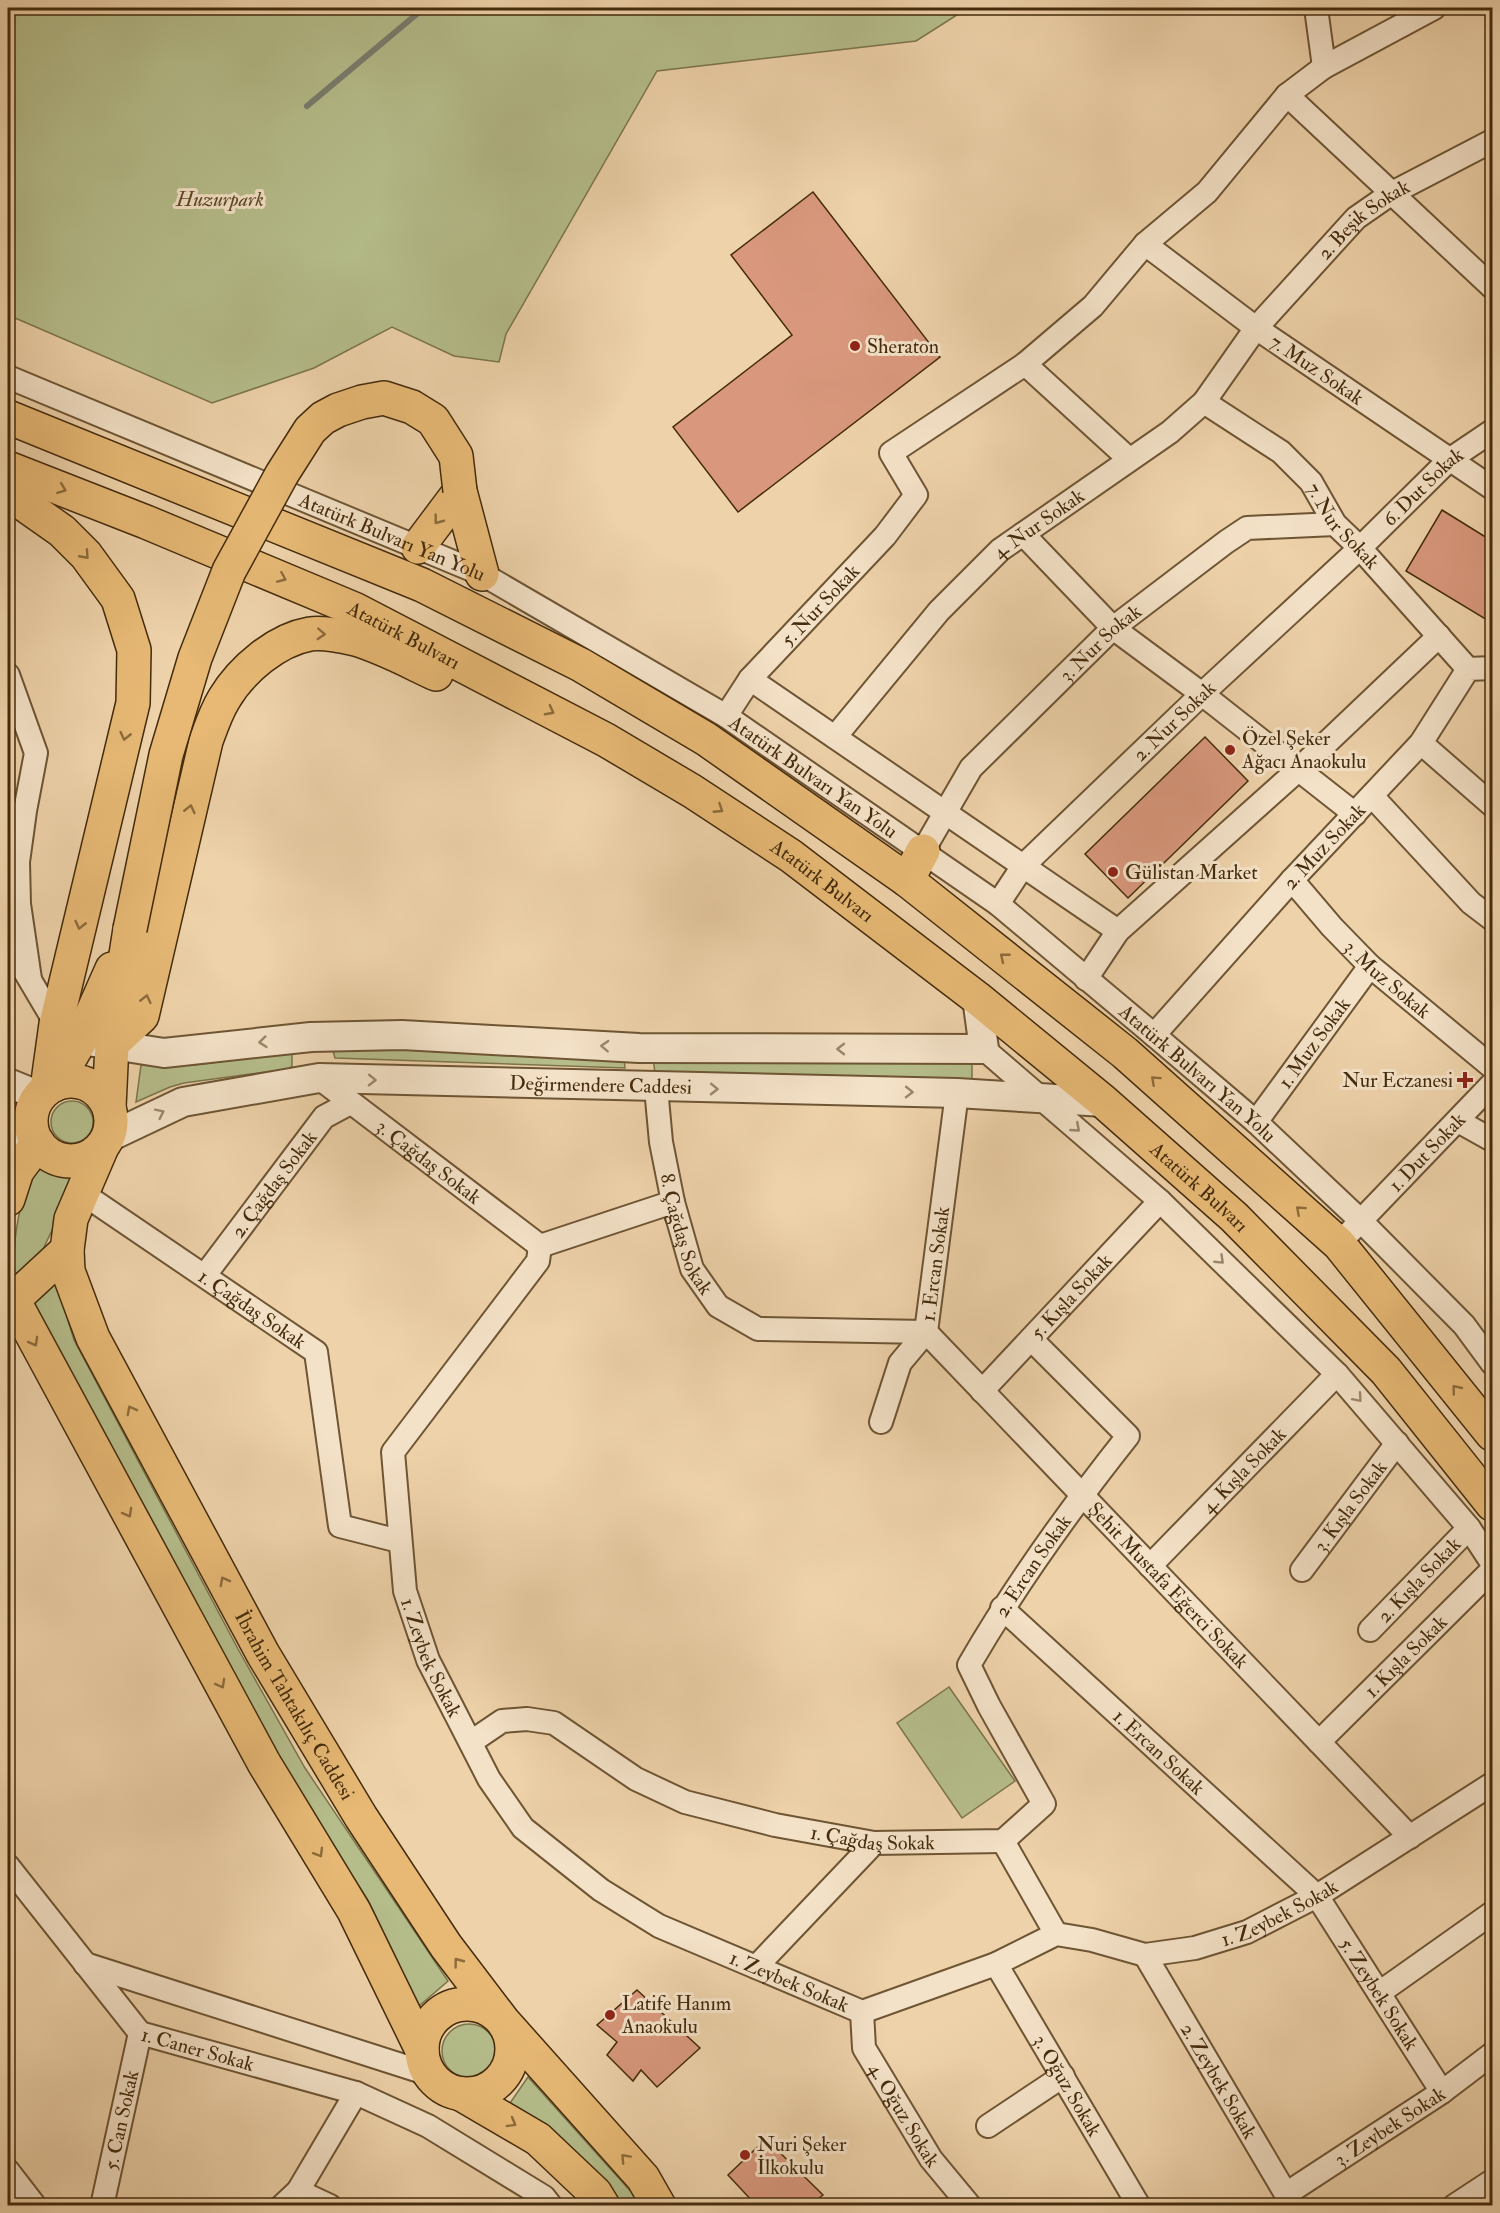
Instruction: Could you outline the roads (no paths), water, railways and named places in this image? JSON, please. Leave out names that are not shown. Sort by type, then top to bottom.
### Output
[{"type":"main road","points":[[26,1137],[45,1151],[64,1160],[84,1159],[106,1131],[112,1044],[130,929],[166,755],[195,658],[229,571],[282,474],[310,430],[323,418],[338,410],[384,398],[412,407],[433,420],[456,456],[460,491],[482,574]]},
{"type":"main road","points":[[8,417],[422,585],[581,665],[706,739],[907,880],[1125,1053],[1338,1244],[1492,1434]]},
{"type":"main road","name":"Atatürk Bulvarı","points":[[8,468],[157,526],[354,609],[606,740],[692,791],[791,856],[977,998],[1104,1102],[1234,1217],[1386,1371],[1492,1504]]},
{"type":"main road","points":[[418,546],[460,491]]},
{"type":"main road","points":[[8,493],[62,531],[87,555],[118,599],[134,650],[133,703],[68,1032],[47,1090],[32,1114],[8,1199]]},
{"type":"main road","points":[[112,1044],[142,1016],[206,741],[222,701],[250,667],[292,639],[311,633],[329,634],[357,640],[439,675],[474,686],[512,690]]},
{"type":"main road","points":[[907,880],[923,851]]},
{"type":"main road","points":[[68,1032],[130,929]]},
{"type":"main road","points":[[47,1090],[71,1081],[90,1086],[104,1098],[106,1131]]},
{"type":"main road","name":"İbrahim Tahtakılıç Caddesi","points":[[106,1131],[71,1219],[67,1250],[68,1271],[93,1338],[263,1654],[360,1817],[446,1946],[502,2021],[643,2178],[659,2205]]},
{"type":"main road","points":[[67,1250],[9,1300],[264,1763],[354,1911],[425,2062],[438,2083],[538,2139],[595,2193],[603,2205]]},
{"type":"main road","points":[[425,2062],[423,2037],[435,2016],[452,2006],[470,2004],[483,2006],[494,2012],[510,2035],[512,2050],[509,2066],[501,2079],[489,2088],[474,2094],[461,2094]]},
{"type":"street","points":[[1316,8],[1324,67]]},
{"type":"street","points":[[1129,459],[1025,364],[1093,306],[1145,244],[1207,192],[1287,96],[1324,67],[1434,8]]},
{"type":"street","points":[[1287,96],[1492,287]]},
{"type":"street","name":"2. Beşik Sokak","points":[[1256,328],[1356,218],[1392,193],[1492,141]]},
{"type":"street","name":"7. Muz Sokak","points":[[1145,244],[1256,328],[1492,488]]},
{"type":"street","name":"4. Nur Sokak","points":[[835,737],[939,611],[1000,550],[1170,432],[1204,402],[1256,328]]},
{"type":"street","name":"5. Nur Sokak","points":[[726,716],[750,679],[885,536],[916,495],[891,453],[1025,364]]},
{"type":"street","name":"Atatürk Bulvarı Yan Yolu","points":[[8,377],[482,574],[726,716],[998,904],[1154,1035],[1256,1122],[1360,1220],[1464,1325],[1492,1363]]},
{"type":"street","name":"7. Nur Sokak","points":[[1204,402],[1281,452],[1311,482],[1335,524],[1360,548],[1468,669]]},
{"type":"street","name":"6. Dut Sokak","points":[[1360,548],[1449,460],[1492,431]]},
{"type":"street","name":"3. Nur Sokak","points":[[923,851],[944,811],[971,768],[1113,628],[1247,528],[1335,524]]},
{"type":"street","points":[[1023,534],[1113,628],[1202,694],[1354,814]]},
{"type":"street","name":"2. Nur Sokak","points":[[998,904],[1023,866],[1202,694],[1360,548]]},
{"type":"street","points":[[1086,979],[1118,931],[1298,770],[1439,636]]},
{"type":"street","points":[[1468,669],[1492,668]]},
{"type":"street","name":"2. Muz Sokak","points":[[1154,1035],[1292,880],[1421,743],[1468,669]]},
{"type":"street","points":[[8,675],[36,753],[18,862],[19,904],[30,979]]},
{"type":"street","points":[[750,679],[1118,931]]},
{"type":"street","points":[[1421,743],[1492,805]]},
{"type":"street","points":[[1372,796],[1472,903],[1492,919]]},
{"type":"street","name":"3. Muz Sokak","points":[[1292,880],[1332,927],[1371,966],[1492,1067]]},
{"type":"street","points":[[8,943],[30,979],[68,1032]]},
{"type":"street","name":"1. Muz Sokak","points":[[1256,1122],[1371,966]]},
{"type":"street","points":[[977,998],[984,1049],[1160,1201],[1337,1374],[1469,1528],[1492,1563]]},
{"type":"street","name":"Değirmendere Caddesi","points":[[68,1032],[112,1044],[164,1053],[311,1037],[402,1035],[639,1048],[984,1049]]},
{"type":"street","points":[[311,1037],[319,1078]]},
{"type":"street","points":[[639,1048],[648,1087]]},
{"type":"street","name":"Değirmendere Caddesi","points":[[106,1131],[183,1102],[319,1078],[957,1093],[1104,1102]]},
{"type":"street","name":"3. Çağdaş Sokak","points":[[319,1078],[540,1246]]},
{"type":"street","points":[[8,1083],[47,1090]]},
{"type":"street","name":"1. Dut Sokak","points":[[1338,1244],[1492,1084]]},
{"type":"street","name":"8. Çağdaş Sokak","points":[[648,1087],[673,1202],[692,1269],[717,1306],[758,1329],[926,1332]]},
{"type":"street","name":"1. Ercan Sokak","points":[[881,1422],[900,1363],[926,1332],[957,1093]]},
{"type":"street","name":"2. Çağdaş Sokak","points":[[205,1275],[324,1117],[350,1103]]},
{"type":"street","points":[[1458,1121],[1492,1140]]},
{"type":"street","name":"1. Çağdaş Sokak","points":[[82,1192],[316,1352],[340,1526],[399,1541]]},
{"type":"street","name":"5. Kışla Sokak","points":[[982,1391],[1160,1201]]},
{"type":"street","points":[[540,1246],[673,1202]]},
{"type":"street","name":"1. Zeybek Sokak","points":[[540,1246],[538,1261],[393,1452],[405,1590],[428,1660],[489,1779],[523,1828],[601,1890],[658,1926],[862,2012],[996,1964],[1056,1934],[1092,1940],[1146,1955],[1195,1948],[1247,1932],[1317,1896],[1410,1837],[1490,1792]]},
{"type":"street","name":"Şehit Mustafa Eğerci Sokak","points":[[926,1332],[1410,1837]]},
{"type":"street","name":"2. Ercan Sokak","points":[[1003,1841],[1044,1804],[989,1706],[969,1665],[1002,1608],[1082,1495],[1128,1436],[1031,1339]]},
{"type":"street","name":"4. Kışla Sokak","points":[[1150,1566],[1337,1374]]},
{"type":"street","name":"3. Kışla Sokak","points":[[1302,1570],[1397,1443]]},
{"type":"street","name":"2. Kışla Sokak","points":[[1370,1630],[1469,1528]]},
{"type":"street","name":"1. Kışla Sokak","points":[[1319,1742],[1492,1570]]},
{"type":"street","name":"1. Ercan Sokak","points":[[1002,1608],[1317,1896]]},
{"type":"street","name":"1. Çağdaş Sokak","points":[[471,1742],[502,1721],[527,1719],[554,1723],[636,1779],[685,1802],[775,1825],[874,1843],[1003,1841]]},
{"type":"street","points":[[1003,1841],[1056,1934]]},
{"type":"street","points":[[756,1967],[874,1843]]},
{"type":"street","name":"1. Caner Sokak","points":[[8,1866],[140,2033],[356,2093],[428,2126],[544,2197],[551,2205]]},
{"type":"street","name":"5. Zeybek Sokak","points":[[1317,1896],[1442,2092]]},
{"type":"street","points":[[1379,1993],[1492,1913]]},
{"type":"street","name":"2. Zeybek Sokak","points":[[1146,1955],[1290,2200]]},
{"type":"street","points":[[85,1964],[425,2062]]},
{"type":"street","name":"3. Oğuz Sokak","points":[[996,1964],[1139,2205]]},
{"type":"street","name":"4. Oğuz Sokak","points":[[862,2012],[864,2048],[931,2159],[970,2205]]},
{"type":"street","name":"5. Can Sokak","points":[[102,2205],[140,2033]]},
{"type":"street","name":"3. Zeybek Sokak","points":[[1290,2200],[1492,2054]]},
{"type":"street","points":[[988,2126],[1063,2076]]},
{"type":"street","points":[[330,2205],[290,2198],[356,2093]]},
{"type":"street","points":[[8,2171],[35,2205]]},
{"type":"street","points":[[1454,2205],[1492,2181]]},
{"type":"waterway","points":[[307,106],[424,8]]},
{"type":"place","name":"Sheraton","points":[[855,346]]},
{"type":"place","name":"Özel Şeker Ağacı Anaokulu","points":[[1230,750]]},
{"type":"place","name":"Gülistan Market","points":[[1113,872]]},
{"type":"place","name":"Nur Eczanesi","points":[[1465,1080]]},
{"type":"place","name":"Latife Hanım Anaokulu","points":[[610,2015]]},
{"type":"place","name":"Nuri Şeker İlkokulu","points":[[745,2155]]},
{"type":"park label","name":"Huzurpark","points":[[220,199]]}]
